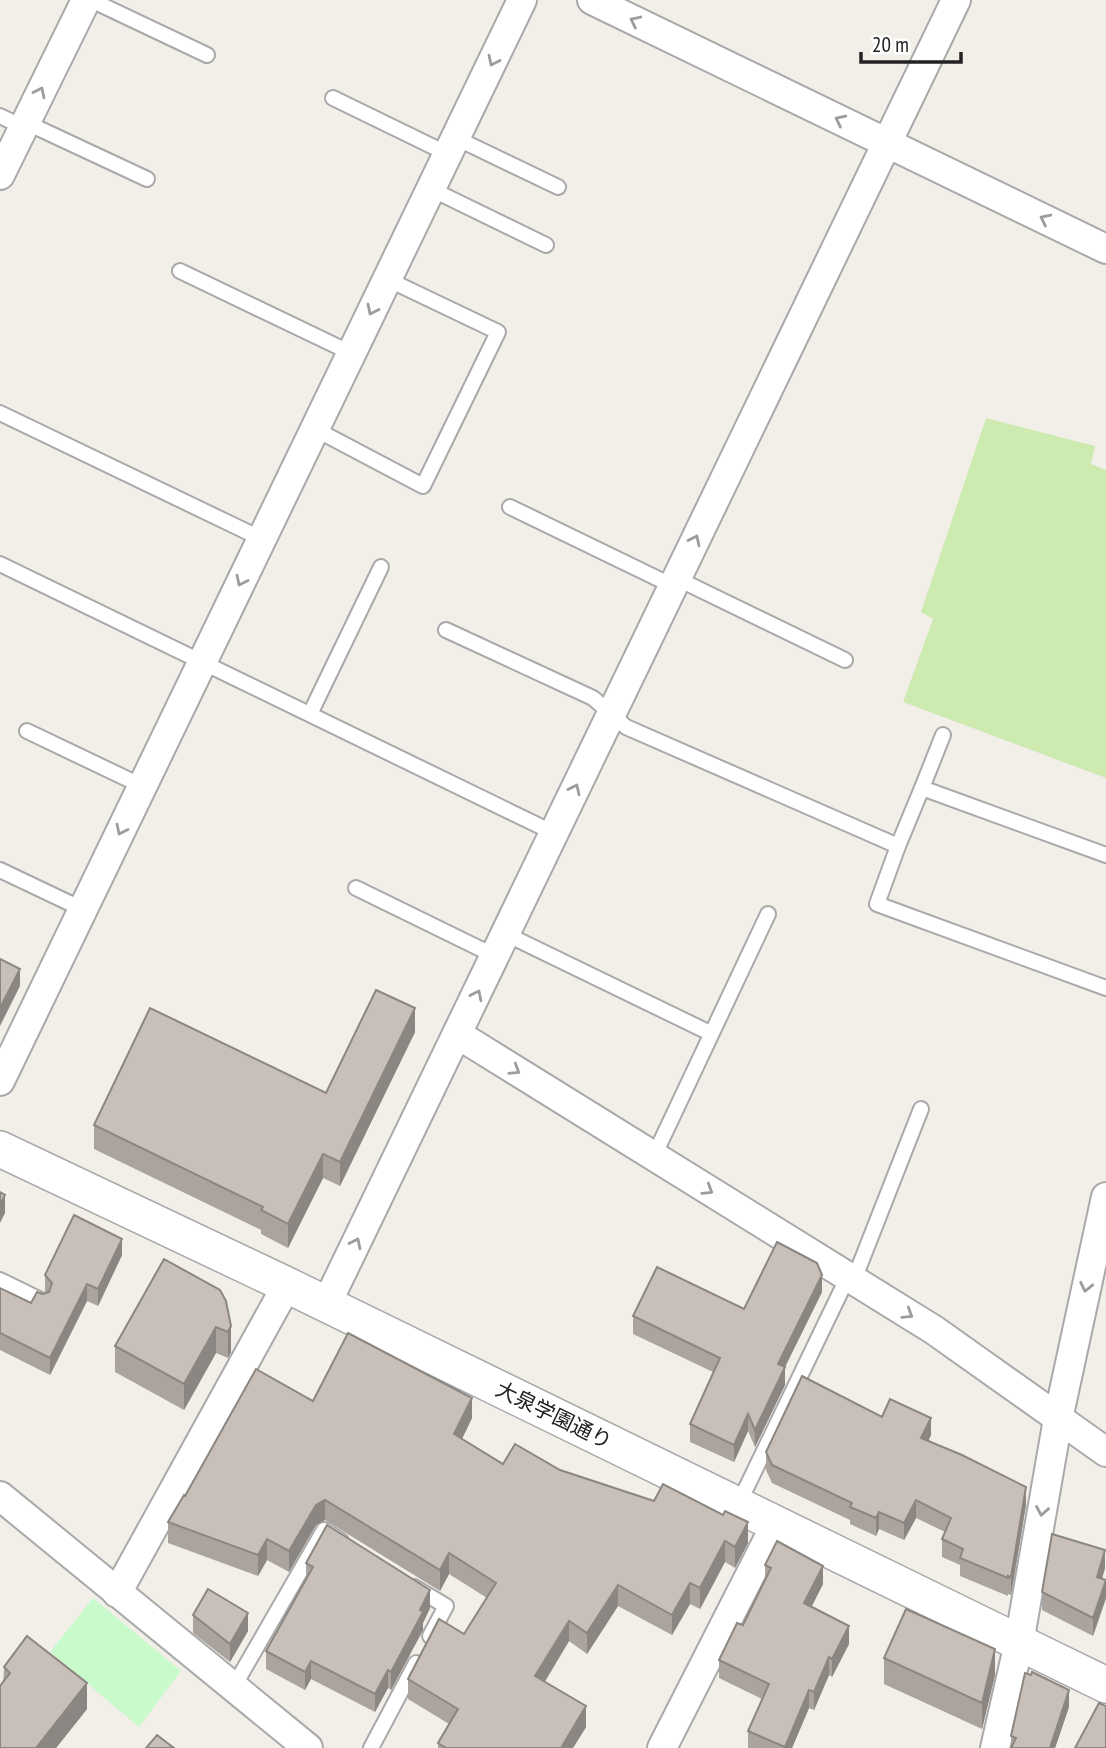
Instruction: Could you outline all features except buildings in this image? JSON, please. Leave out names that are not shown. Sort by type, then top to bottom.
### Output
[{"type":"street","points":[[0,175],[16,122],[88,0]]},
{"type":"street","points":[[0,1081],[522,0]]},
{"type":"street","points":[[592,0],[1106,249]]},
{"type":"street","points":[[326,1305],[956,0]]},
{"type":"street","points":[[457,1034],[934,1330],[1106,1452]]},
{"type":"street","name":"大泉学園通り","points":[[0,1149],[287,1285],[1106,1685]]},
{"type":"street","points":[[995,1748],[1019,1643],[1058,1419],[1106,1197]]},
{"type":"street","points":[[117,1593],[287,1285]]},
{"type":"street","points":[[0,1496],[308,1748]]},
{"type":"street","points":[[665,1747],[776,1524]]},
{"type":"lane","points":[[88,0],[207,55]]},
{"type":"lane","points":[[332,98],[558,187]]},
{"type":"lane","points":[[16,122],[146,179]]},
{"type":"lane","points":[[431,189],[546,245]]},
{"type":"lane","points":[[180,271],[351,353]]},
{"type":"lane","points":[[315,429],[423,486],[498,332],[387,279]]},
{"type":"lane","points":[[0,413],[262,539]]},
{"type":"lane","points":[[510,507],[845,660]]},
{"type":"lane","points":[[0,564],[554,833]]},
{"type":"lane","points":[[310,714],[381,567]]},
{"type":"lane","points":[[446,630],[593,698],[626,727],[898,846]]},
{"type":"lane","points":[[27,730],[142,786]]},
{"type":"lane","points":[[943,735],[877,904],[1106,988]]},
{"type":"lane","points":[[922,788],[1106,855]]},
{"type":"lane","points":[[0,870],[82,909]]},
{"type":"lane","points":[[356,888],[501,945],[710,1033]]},
{"type":"lane","points":[[654,1156],[768,914]]},
{"type":"lane","points":[[737,1505],[842,1289],[859,1267],[921,1109]]},
{"type":"lane","points":[[0,1280],[43,1301]]},
{"type":"lane","points":[[233,1688],[324,1530],[357,1551]]},
{"type":"lane","points":[[371,1748],[446,1606],[401,1579]]},
{"type":"green space","points":[[986,418],[1095,446],[1091,464],[1106,470],[1106,778],[903,702],[933,619],[921,612]]},
{"type":"green space","points":[[93,1598],[181,1671],[139,1727],[50,1652]]}]
